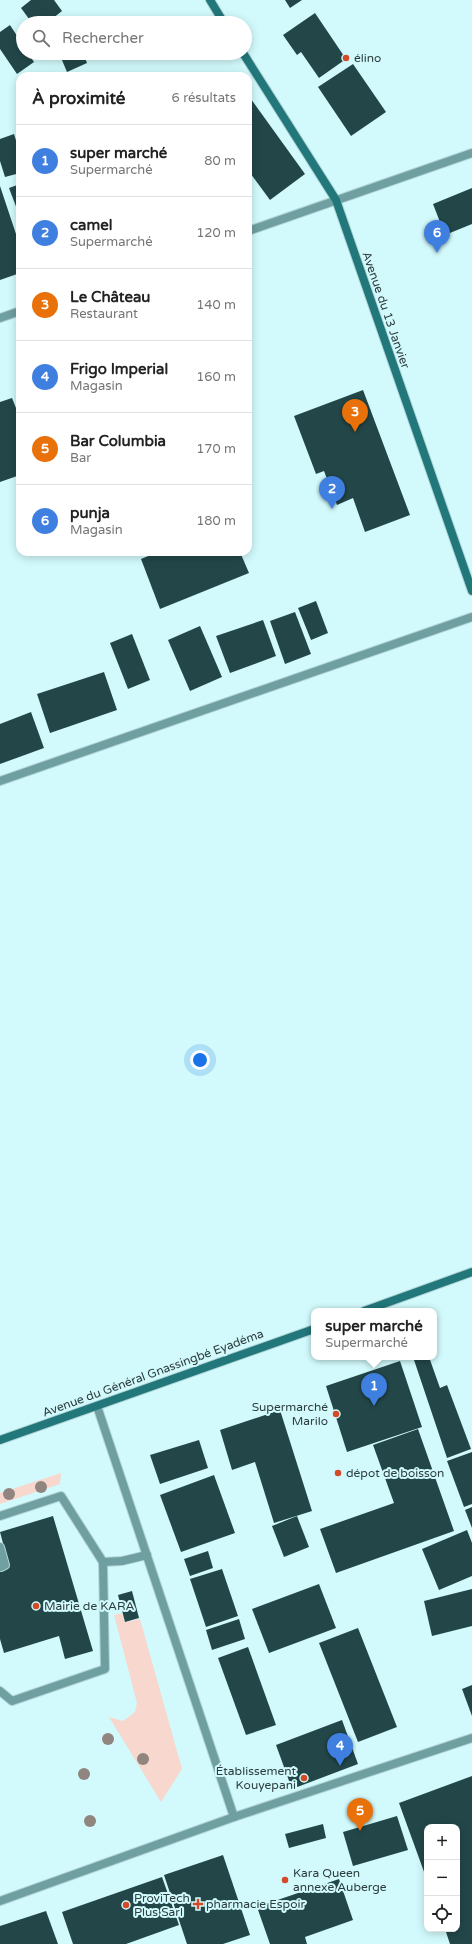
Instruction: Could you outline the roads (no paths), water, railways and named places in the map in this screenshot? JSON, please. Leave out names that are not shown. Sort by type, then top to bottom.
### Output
[{"type":"main road","points":[[210,0],[220,16]]},
{"type":"main road","name":"Avenue du 13 Janvier","points":[[247,60],[336,200],[472,591]]},
{"type":"main road","points":[[372,1308],[472,1272]]},
{"type":"main road","name":"Avenue du Général Gnassingbé Eyadéma","points":[[0,1440],[311,1330]]},
{"type":"street","points":[[252,230],[472,153]]},
{"type":"street","points":[[0,318],[16,312]]},
{"type":"street","points":[[0,781],[472,617]]},
{"type":"street","points":[[97,1406],[234,1816]]},
{"type":"street","points":[[0,1516],[61,1496],[103,1562],[105,1669],[12,1701],[0,1691]]},
{"type":"street","points":[[0,1562],[1,1567],[5,1565],[1,1544]]},
{"type":"street","points":[[103,1562],[122,1561],[147,1555]]},
{"type":"street","points":[[0,1901],[234,1816],[472,1738]]},
{"type":"place","name":"élino","points":[[346,58]]},
{"type":"place","name":"punja","points":[[437,253]]},
{"type":"place","name":"Le Château","points":[[355,432]]},
{"type":"place","name":"camel","points":[[332,509]]},
{"type":"place","name":"super marché","points":[[374,1406]]},
{"type":"place","name":"Supermarché Marilo","points":[[336,1414]]},
{"type":"place","name":"dépot de boisson","points":[[338,1473]]},
{"type":"place","name":"Mairie de KARA","points":[[36,1606]]},
{"type":"place","name":"Frigo Imperial","points":[[340,1766]]},
{"type":"place","name":"Établissement Kouyepani","points":[[304,1778]]},
{"type":"place","name":"Bar Columbia","points":[[360,1831]]},
{"type":"place","name":"Kara Queen annexe Auberge","points":[[285,1880]]},
{"type":"place","name":"pharmacie Espoir","points":[[198,1904]]},
{"type":"place","name":"ProviTech Plus Sarl","points":[[126,1905]]}]
